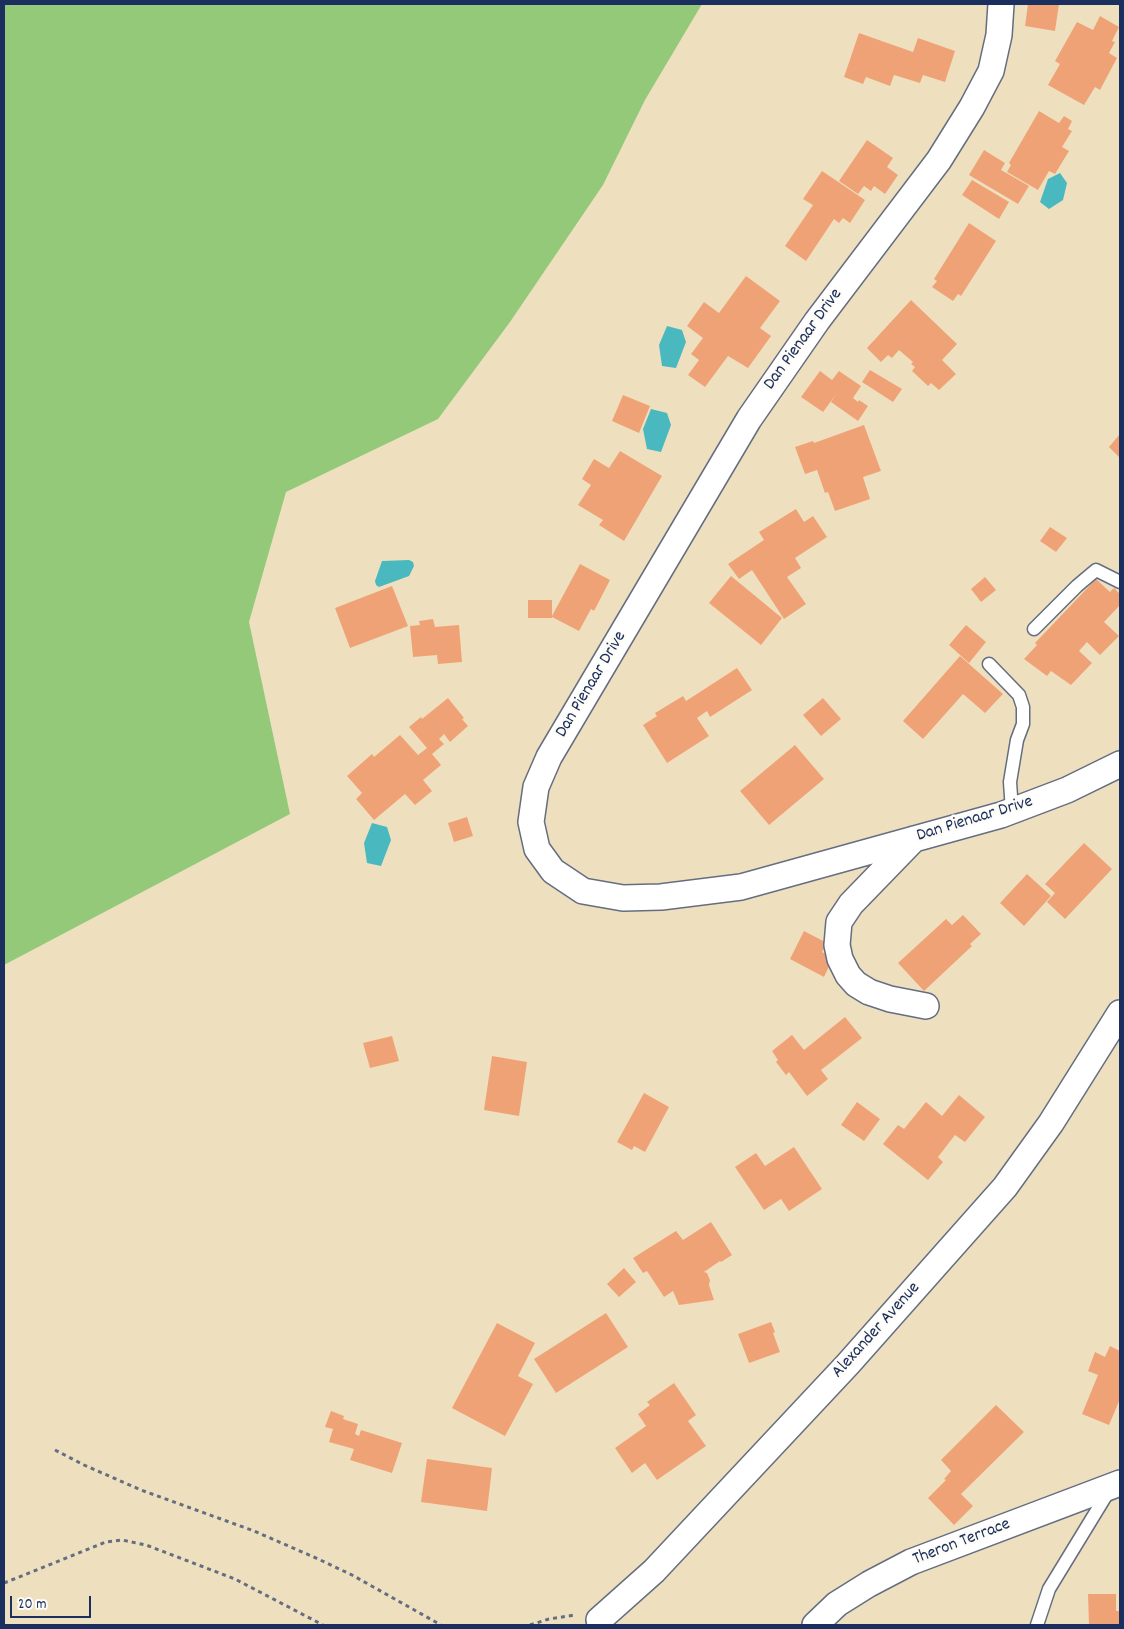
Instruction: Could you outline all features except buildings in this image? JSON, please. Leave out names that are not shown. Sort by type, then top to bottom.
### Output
[{"type":"street","name":"Dan Pienaar Drive","points":[[1001,4],[999,34],[990,71],[972,107],[939,160],[817,321],[749,419],[549,757],[536,787],[531,822],[537,850],[554,871],[583,891],[623,898],[660,897],[741,886],[1012,811],[1067,790],[1120,764]]},
{"type":"street","points":[[914,839],[851,904],[839,922],[837,945],[840,960],[848,975],[856,984],[869,992],[890,999],[926,1006]]},
{"type":"street","name":"Alexander Avenue","points":[[599,1620],[654,1572],[848,1364],[1005,1187],[1046,1130],[1120,1013]]},
{"type":"street","name":"Theron Terrace","points":[[815,1625],[837,1604],[869,1584],[911,1562],[1116,1485]]},
{"type":"lane","points":[[1034,629],[1077,586],[1096,570],[1120,582]]},
{"type":"lane","points":[[989,664],[1019,695],[1024,707],[1023,724],[1017,740],[1010,782],[1012,811]]},
{"type":"lane","points":[[1037,1625],[1050,1589],[1116,1485]]},
{"type":"path","points":[[55,1450],[141,1490],[254,1531],[316,1558],[352,1575],[441,1625]]},
{"type":"path","points":[[4,1583],[106,1542],[122,1540],[146,1545],[234,1579],[323,1625]]},
{"type":"path","points":[[530,1625],[550,1619],[575,1616],[599,1620]]},
{"type":"green space","points":[[4,4],[702,4],[645,100],[603,185],[510,322],[438,419],[286,492],[249,622],[290,814],[4,965]]},
{"type":"water","points":[[1060,173],[1067,183],[1063,200],[1049,209],[1040,202],[1048,179]]},
{"type":"water","points":[[667,326],[682,330],[686,342],[676,368],[662,366],[659,345]]},
{"type":"water","points":[[651,409],[667,413],[671,425],[661,452],[647,449],[643,429]]},
{"type":"water","points":[[409,560],[413,562],[414,566],[409,576],[379,587],[376,585],[375,581],[382,561]]},
{"type":"water","points":[[372,823],[387,827],[391,840],[381,866],[367,863],[364,843]]}]
